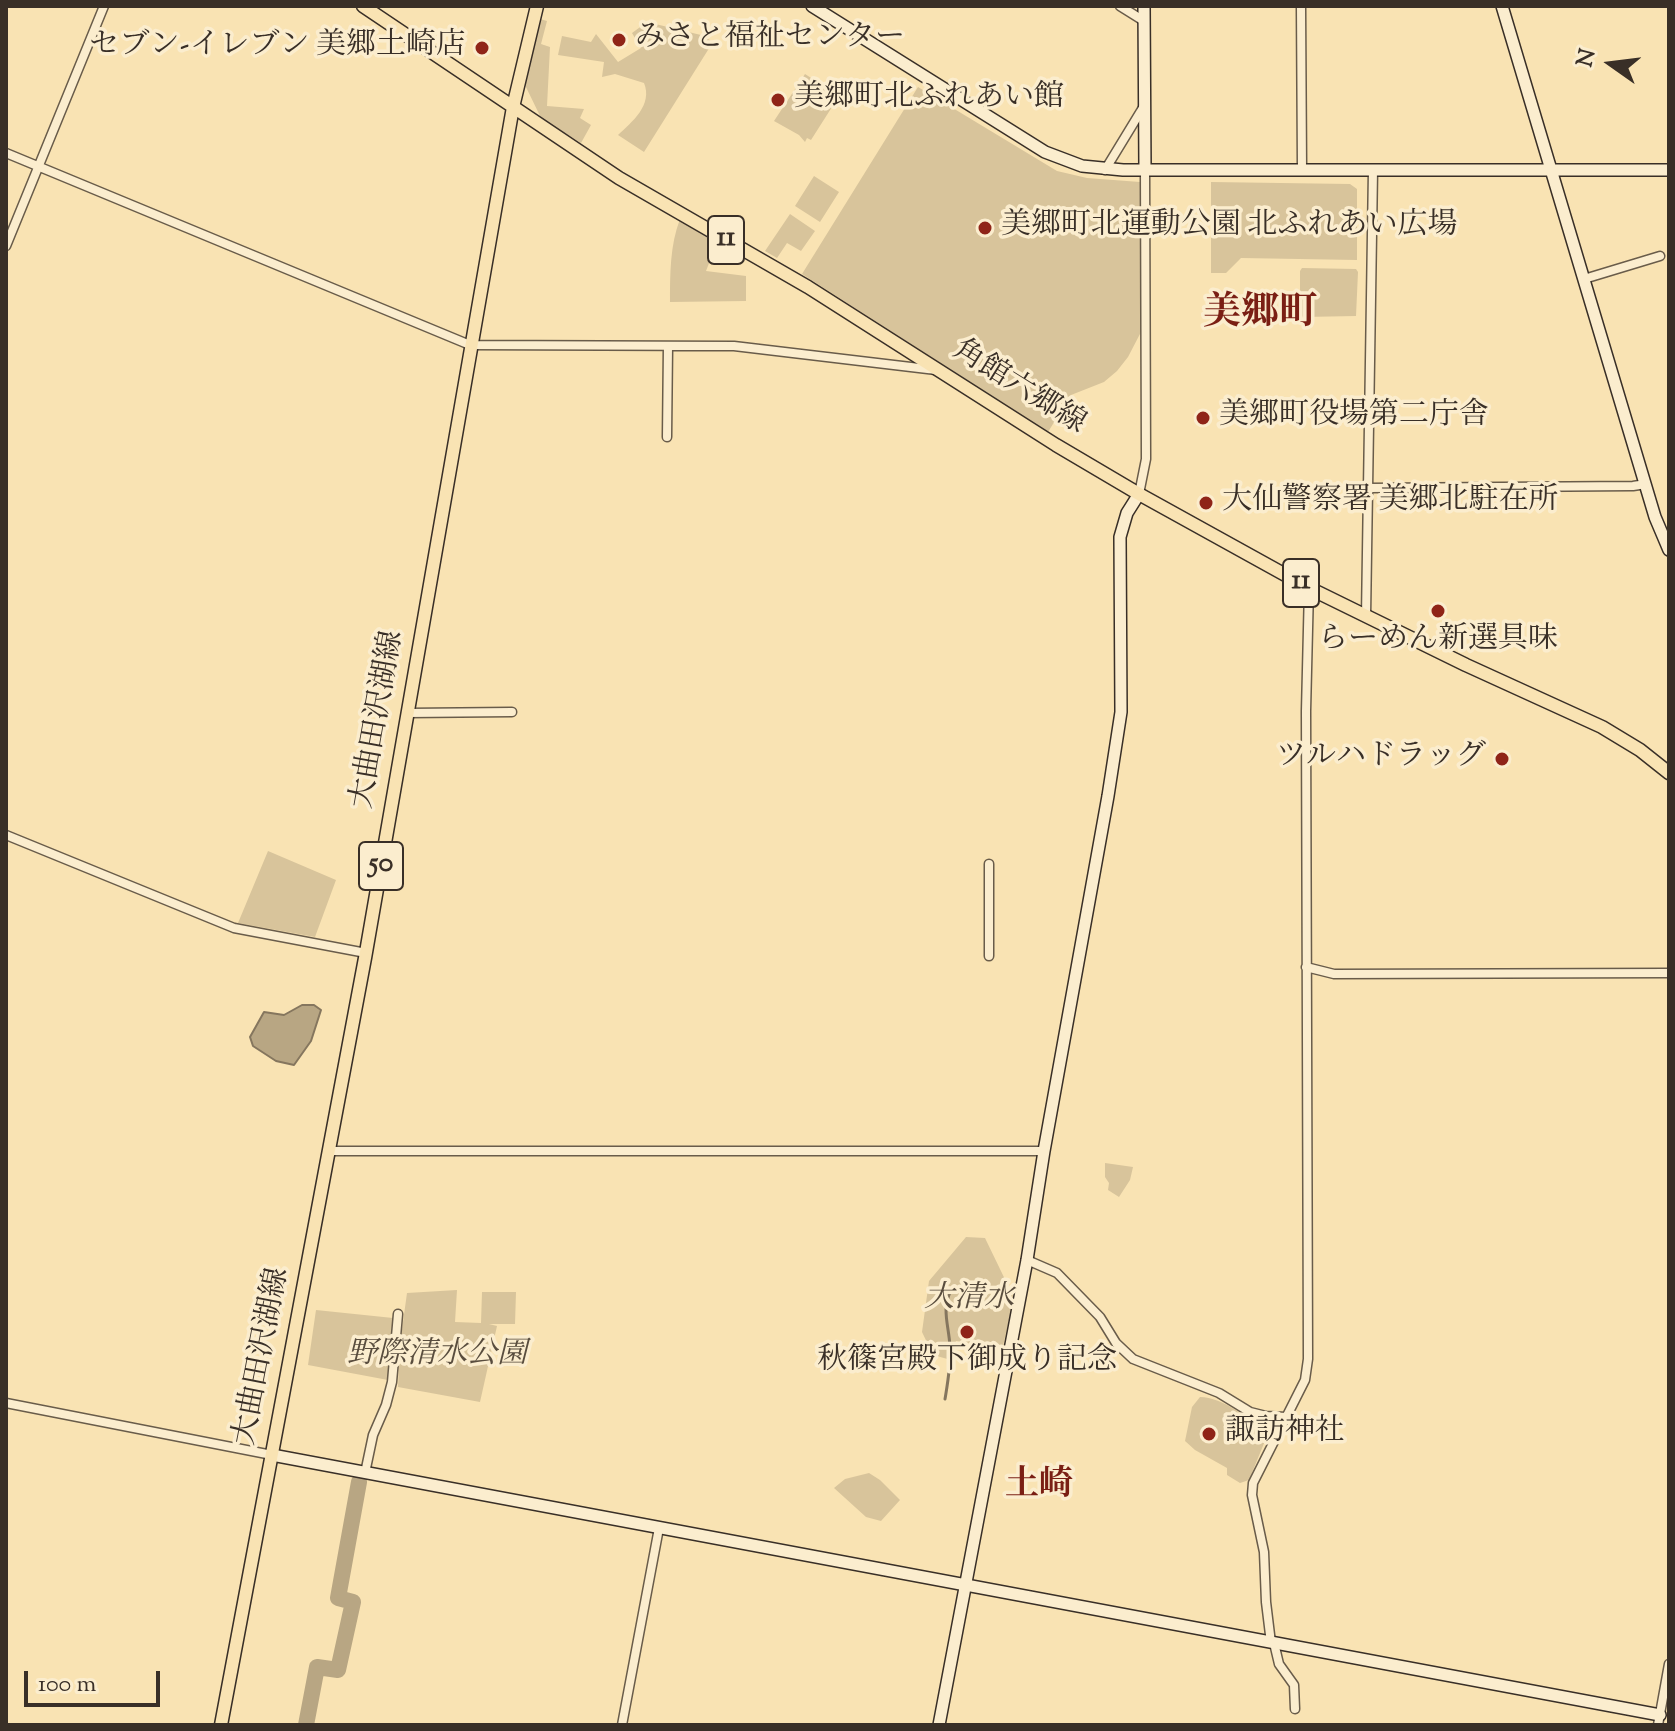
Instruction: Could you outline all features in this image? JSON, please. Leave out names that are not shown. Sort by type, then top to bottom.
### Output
[{"type":"main road","name":"角館六郷線","points":[[363,6],[619,178],[808,287],[1056,445],[1139,494],[1309,588],[1602,727],[1640,750],[1669,773]]},
{"type":"main road","name":"大曲田沢湖線","points":[[221,1725],[366,953],[513,107],[537,6]]},
{"type":"street","points":[[6,246],[104,6]]},
{"type":"street","points":[[812,6],[1045,152],[1082,166],[1105,170],[1669,170]]},
{"type":"street","points":[[1120,6],[1144,21]]},
{"type":"street","points":[[939,1725],[1027,1260],[1121,712],[1120,537],[1127,513],[1139,494],[1146,459],[1144,6]]},
{"type":"street","points":[[1301,6],[1302,169]]},
{"type":"street","points":[[1502,6],[1646,484],[1669,550]]},
{"type":"street","points":[[1105,170],[1146,103]]},
{"type":"street","points":[[6,153],[470,345],[734,346],[941,371]]},
{"type":"street","points":[[1366,616],[1373,170]]},
{"type":"street","points":[[1584,279],[1660,256]]},
{"type":"street","points":[[667,437],[668,346]]},
{"type":"street","points":[[1369,488],[1646,484]]},
{"type":"street","points":[[1295,1709],[1294,1685],[1279,1664],[1272,1643],[1264,1552],[1252,1495],[1258,1470],[1305,1380],[1308,1359],[1306,711],[1309,588]]},
{"type":"street","points":[[408,713],[512,712]]},
{"type":"street","points":[[6,835],[234,928],[366,953]]},
{"type":"street","points":[[989,864],[989,956]]},
{"type":"street","points":[[1306,967],[1334,974],[1669,973]]},
{"type":"street","points":[[329,1151],[1044,1151]]},
{"type":"street","points":[[1027,1260],[1057,1273],[1100,1317],[1116,1343],[1133,1359],[1219,1393],[1250,1412],[1286,1417]]},
{"type":"street","points":[[365,1473],[373,1435],[392,1382],[398,1314]]},
{"type":"street","points":[[6,1403],[1272,1643],[1659,1720],[1669,1664]]},
{"type":"street","points":[[622,1725],[659,1528]]},
{"type":"green space","points":[[540,19],[547,21],[541,44],[550,47],[547,106],[584,109],[580,118],[591,125],[581,143],[541,118],[525,85]]},
{"type":"green space","points":[[647,22],[701,35],[713,42],[644,152],[618,135],[635,119],[643,106],[646,99],[644,83],[615,74],[602,77],[604,62],[558,55],[562,36],[591,42],[596,34],[618,62],[641,48],[632,33]]},
{"type":"green space","points":[[805,74],[839,96],[811,140],[807,138],[805,142],[799,135],[774,121]]},
{"type":"green space","name":"美郷町北運動公園 北ふれあい広場","points":[[918,87],[1057,171],[1087,178],[1140,182],[1141,332],[1117,371],[1104,382],[1071,395],[1048,432],[802,274]]},
{"type":"green space","points":[[814,176],[839,192],[820,222],[795,206]]},
{"type":"green space","points":[[1211,182],[1350,184],[1357,189],[1357,260],[1241,258],[1226,273],[1211,273]]},
{"type":"green space","points":[[790,214],[815,231],[801,251],[787,243],[777,258],[765,251]]},
{"type":"green space","points":[[680,219],[718,240],[706,271],[746,276],[746,301],[670,302],[672,249]]},
{"type":"green space","points":[[1302,268],[1356,269],[1356,316],[1303,317],[1300,314]]},
{"type":"green space","points":[[268,851],[336,880],[315,937],[238,923]]},
{"type":"green space","points":[[1105,1163],[1133,1167],[1130,1180],[1119,1197],[1108,1190]]},
{"type":"green space","name":"大清水","points":[[966,1237],[985,1238],[1014,1298],[1002,1350],[956,1341],[951,1360],[933,1355],[922,1332],[929,1281]]},
{"type":"green space","name":"野際清水公園","points":[[457,1290],[455,1322],[481,1323],[482,1292],[516,1292],[515,1324],[489,1324],[497,1326],[480,1402],[398,1387],[407,1293]]},
{"type":"green space","points":[[316,1310],[393,1318],[388,1380],[308,1365]]},
{"type":"green space","points":[[1200,1397],[1236,1410],[1267,1436],[1249,1480],[1240,1483],[1227,1475],[1227,1468],[1185,1441],[1192,1407]]},
{"type":"green space","points":[[869,1473],[900,1500],[881,1521],[866,1517],[834,1488],[845,1479]]},
{"type":"shaded area","points":[[302,1005],[314,1005],[321,1010],[311,1041],[294,1065],[276,1061],[253,1046],[250,1037],[264,1012],[284,1015]]},
{"type":"waterway","points":[[945,1399],[950,1354],[946,1311],[951,1290]]},
{"type":"waterway","points":[[306,1725],[317,1667],[338,1670],[353,1602],[338,1598],[359,1482]]},
{"type":"place","name":"みさと福祉センター","points":[[619,40]]},
{"type":"place","name":"セブン-イレブン 美郷土崎店","points":[[482,48]]},
{"type":"place","name":"美郷町北ふれあい館","points":[[778,100]]},
{"type":"place","name":"美郷町北運動公園 北ふれあい広場","points":[[985,228]]},
{"type":"place","name":"美郷町役場第二庁舎","points":[[1203,418]]},
{"type":"place","name":"大仙警察署 美郷北駐在所","points":[[1206,503]]},
{"type":"place","name":"らーめん新選具味","points":[[1438,611]]},
{"type":"place","name":"ツルハドラッグ","points":[[1502,759]]},
{"type":"place","name":"秋篠宮殿下御成り記念","points":[[967,1332]]},
{"type":"place","name":"諏訪神社","points":[[1209,1434]]},
{"type":"district","name":"美郷町","points":[[1260,317]]},
{"type":"district","name":"土崎","points":[[1039,1488]]}]
